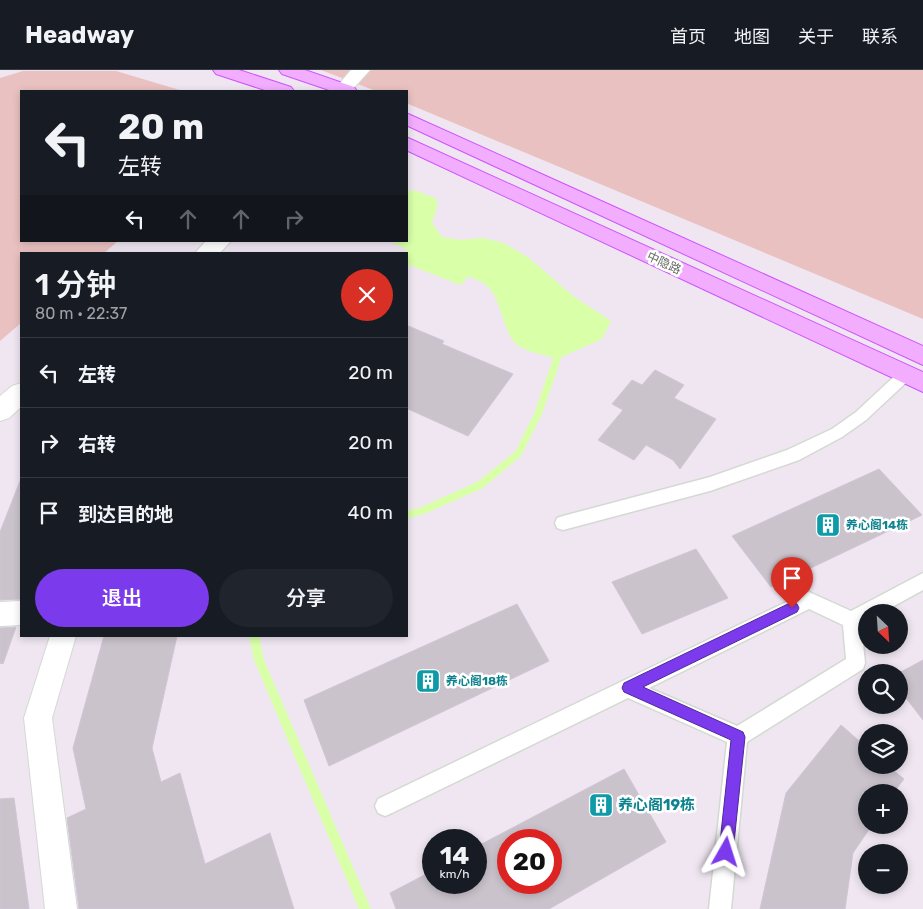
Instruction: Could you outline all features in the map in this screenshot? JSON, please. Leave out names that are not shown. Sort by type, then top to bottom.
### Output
[{"type":"main road","points":[[222,70],[282,90]]},
{"type":"main road","points":[[288,70],[341,90]]},
{"type":"main road","name":"中隐路","points":[[408,119],[923,356]]},
{"type":"main road","name":"中隐路","points":[[408,144],[914,379]]},
{"type":"street","points":[[345,90],[361,70]]},
{"type":"street","points":[[207,252],[219,242]]},
{"type":"street","points":[[0,614],[20,614]]},
{"type":"street","points":[[61,909],[38,718],[63,637]]},
{"type":"lane","points":[[563,524],[710,484],[794,456],[837,433],[914,379]]},
{"type":"lane","points":[[852,620],[923,581]]},
{"type":"lane","points":[[384,806],[809,600],[852,620]]},
{"type":"lane","points":[[738,737],[856,663],[852,620]]},
{"type":"lane","points":[[628,688],[738,737]]},
{"type":"lane","points":[[720,909],[738,737]]},
{"type":"shaded area","points":[[321,70],[923,70],[923,319],[408,104],[408,90],[373,90]]},
{"type":"shaded area","points":[[23,71],[116,71],[180,90],[20,90],[20,242],[117,242],[105,252],[20,252],[20,324],[0,341],[0,78]]},
{"type":"shaded area","points":[[408,190],[417,191],[437,199],[437,208],[432,223],[442,237],[460,240],[483,238],[504,243],[529,258],[573,296],[611,321],[602,339],[557,359],[530,351],[520,347],[511,338],[495,297],[484,284],[468,276],[461,285],[408,265],[408,252],[406,252],[407,250],[392,242],[408,242]]},
{"type":"building","points":[[408,326],[444,341],[442,344],[513,374],[468,436],[408,409]]},
{"type":"building","points":[[655,370],[684,385],[674,398],[716,419],[680,469],[673,460],[646,445],[634,460],[598,440],[623,410],[612,404],[632,380],[642,385]]},
{"type":"building","name":"养心阁14栋","points":[[879,469],[922,515],[771,587],[732,536]]},
{"type":"building","points":[[20,481],[20,599],[0,600],[0,532]]},
{"type":"building","points":[[696,549],[728,598],[642,634],[612,582]]},
{"type":"building","name":"养心阁18栋","points":[[517,604],[549,661],[329,766],[304,700]]},
{"type":"building","points":[[16,627],[3,664],[0,663],[0,628]]},
{"type":"building","points":[[104,637],[177,637],[152,748],[161,782],[180,773],[205,864],[270,833],[294,909],[79,909],[67,818],[86,809],[73,748]]},
{"type":"building","points":[[923,660],[923,720],[908,701],[908,668]]},
{"type":"building","points":[[841,725],[858,740],[858,774],[898,774],[904,779],[900,784],[858,784],[858,834],[866,834],[853,853],[845,909],[760,909],[786,793]]},
{"type":"building","name":"养心阁19栋","points":[[624,769],[666,842],[549,909],[396,909],[390,893],[422,876],[422,894],[487,894],[487,841],[497,836],[497,894],[562,894],[562,829],[510,829]]},
{"type":"building","points":[[14,798],[29,909],[0,909],[0,799]]},
{"type":"waterway","points":[[408,514],[421,511],[480,485],[518,454],[538,414],[557,359]]},
{"type":"waterway","points":[[254,637],[259,660],[365,909]]},
{"type":"place","name":"养心阁14栋","points":[[828,525]]},
{"type":"place","name":"养心阁18栋","points":[[428,681]]},
{"type":"place","name":"养心阁19栋","points":[[601,805]]},
{"type":"route","points":[[726,852],[738,737],[628,688],[792,608]]}]
